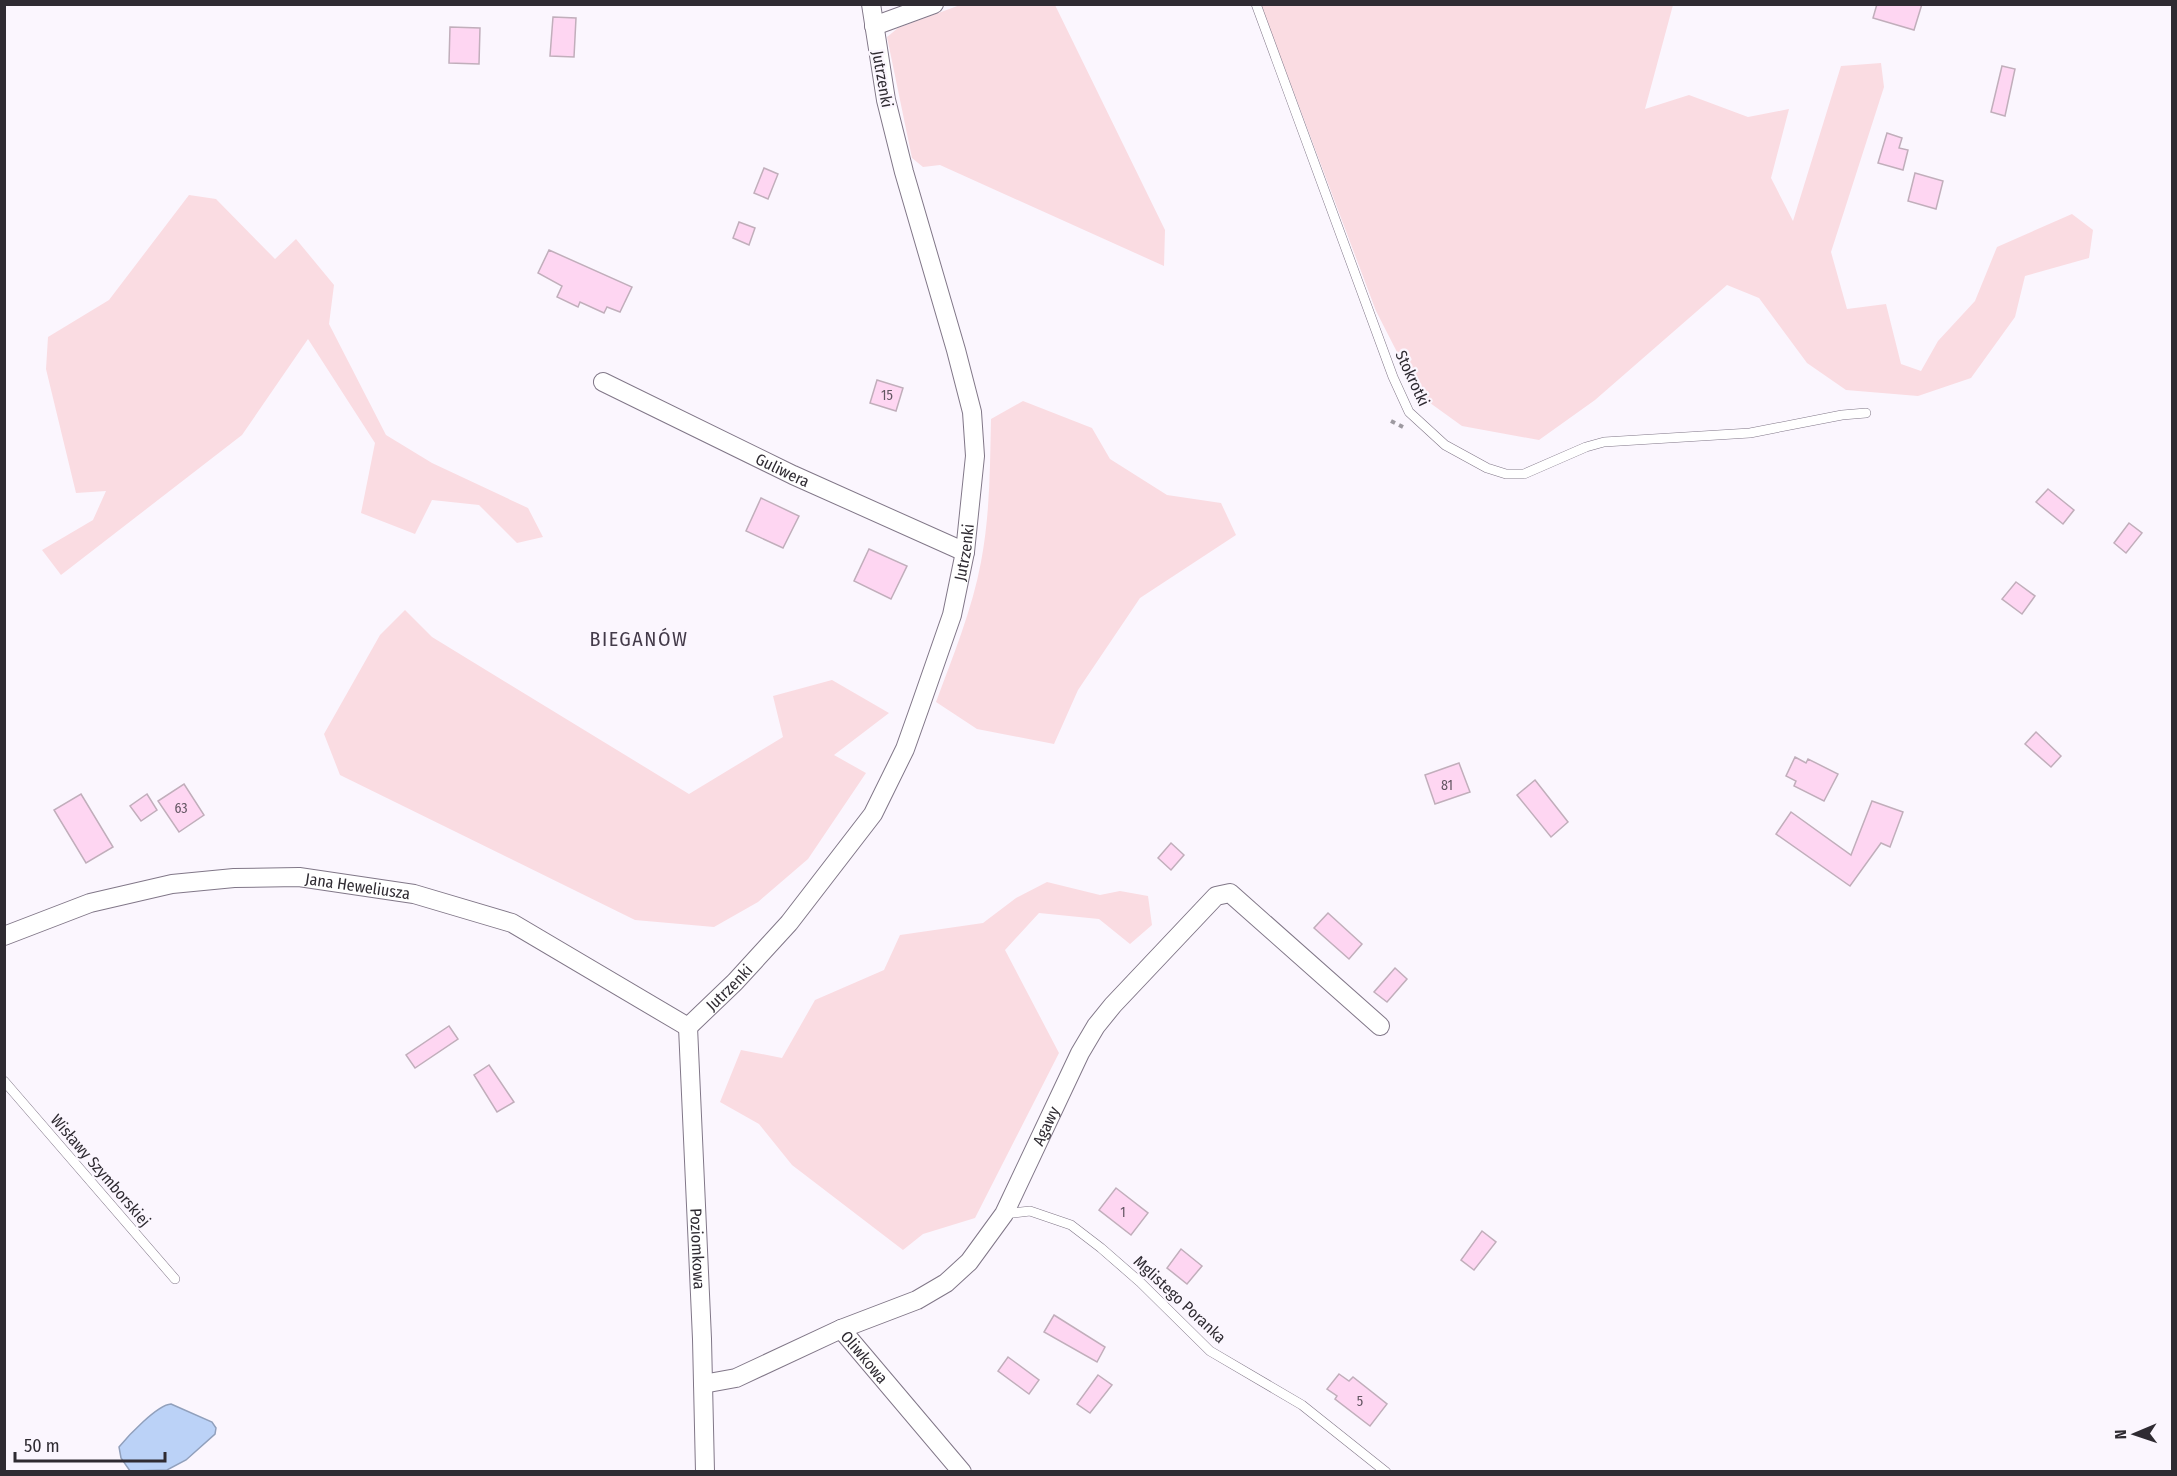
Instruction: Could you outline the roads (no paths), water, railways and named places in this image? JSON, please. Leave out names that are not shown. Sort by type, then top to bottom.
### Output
[{"type":"street","name":"Jutrzenki","points":[[688,1027],[735,982],[789,923],[873,814],[905,749],[918,713],[952,615],[965,552],[975,456],[972,412],[886,100],[871,4]]},
{"type":"street","points":[[874,26],[934,4]]},
{"type":"street","name":"Guliwera","points":[[603,382],[793,475],[965,552]]},
{"type":"street","name":"Jana Heweliusza","points":[[4,936],[90,903],[172,884],[234,878],[298,877],[414,894],[512,922],[688,1027]]},
{"type":"street","name":"Agawy","points":[[841,1329],[917,1300],[946,1283],[969,1262],[1004,1214],[1080,1053],[1096,1026],[1216,896],[1230,893],[1380,1026]]},
{"type":"street","name":"Poziomkowa","points":[[688,1027],[705,1472]]},
{"type":"street","name":"Oliwkowa","points":[[703,1384],[736,1377],[841,1329],[962,1472]]},
{"type":"lane","name":"Stokrotki","points":[[1256,4],[1393,377],[1409,412],[1445,445],[1487,468],[1506,474],[1524,474],[1586,447],[1604,442],[1750,433],[1866,412]]},
{"type":"lane","name":"Wisławy Szymborskiej","points":[[4,1081],[176,1279]]},
{"type":"lane","name":"Mglistego Poranka","points":[[1004,1214],[1030,1211],[1071,1225],[1140,1282],[1210,1351],[1302,1405],[1386,1472]]},
{"type":"water","points":[[171,1404],[212,1422],[216,1428],[215,1434],[186,1460],[167,1470],[130,1471],[121,1458],[119,1447],[151,1415]]},
{"type":"district","name":"BIEGANÓW","points":[[639,639]]}]
